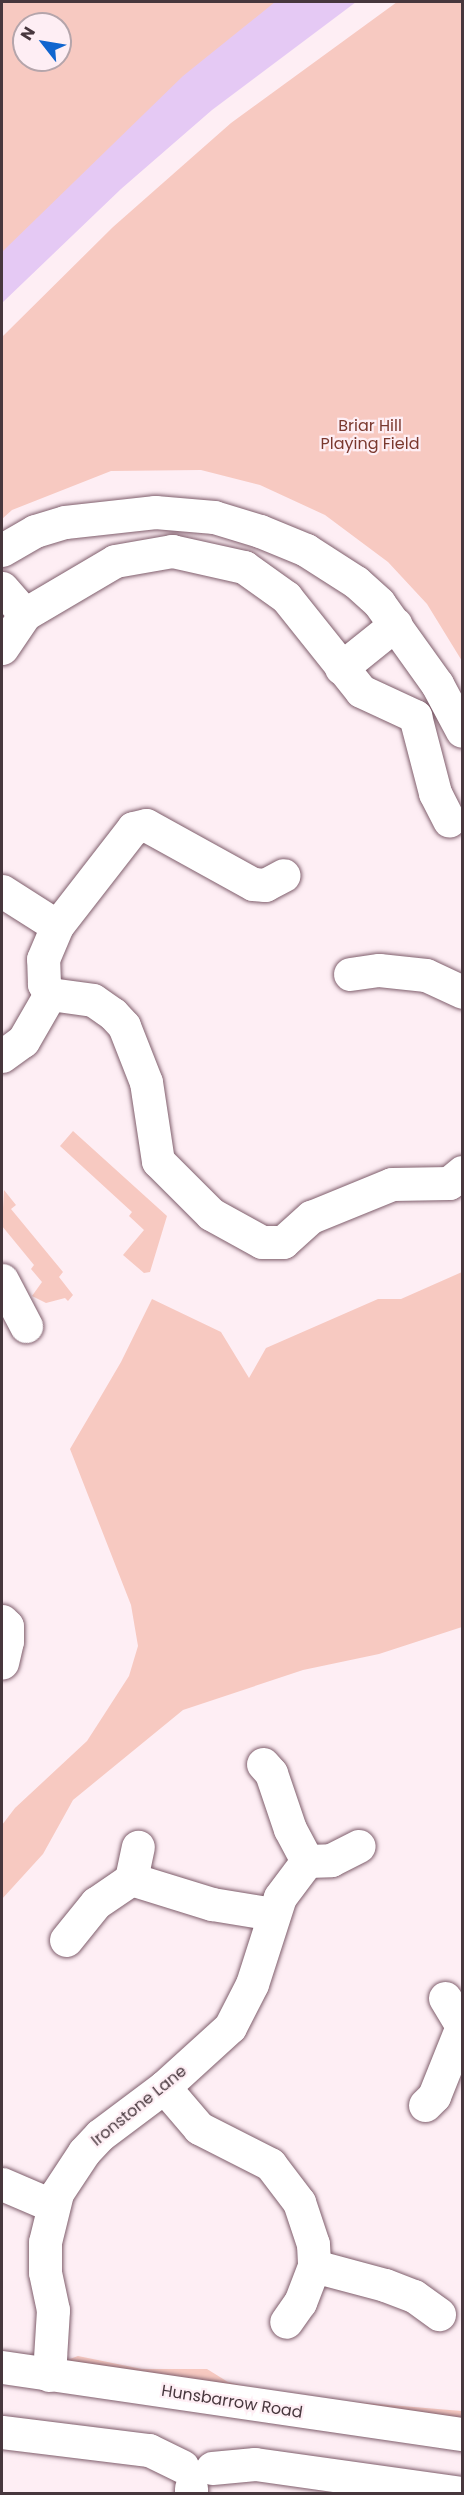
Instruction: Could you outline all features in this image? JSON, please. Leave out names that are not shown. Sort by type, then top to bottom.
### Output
[{"type":"street","points":[[2,550],[35,531],[65,522],[155,512],[214,517],[306,550],[356,582],[396,624],[462,731]]},
{"type":"street","points":[[2,648],[25,614],[115,561],[172,551],[196,554],[244,567],[286,597],[361,691],[415,716],[432,785],[449,821]]},
{"type":"street","points":[[2,588],[25,614]]},
{"type":"street","points":[[341,668],[396,624]]},
{"type":"street","points":[[50,994],[44,984],[43,959],[57,926],[120,842],[140,826],[146,825],[172,837],[253,884],[265,885],[284,875]]},
{"type":"street","points":[[2,891],[57,926]]},
{"type":"street","points":[[350,974],[399,970],[458,978]]},
{"type":"street","points":[[2,1056],[23,1041],[50,994]]},
{"type":"street","points":[[50,994],[93,1000],[113,1014],[124,1026],[147,1082],[158,1161],[211,1214],[262,1242],[283,1242],[311,1217],[392,1184],[449,1183],[462,1172]]},
{"type":"street","points":[[2,1280],[26,1326]]},
{"type":"street","points":[[2,1621],[7,1626],[7,1641],[2,1662]]},
{"type":"street","points":[[263,1764],[271,1773],[290,1829],[307,1861],[331,1860],[359,1846]]},
{"type":"street","points":[[66,1940],[96,1904],[131,1879],[138,1846]]},
{"type":"street","name":"Ironstone Lane","points":[[49,2374],[52,2310],[45,2242],[51,2205],[70,2170],[100,2135],[164,2087],[230,2027],[252,1984],[273,1914],[290,1880],[307,1861]]},
{"type":"street","points":[[131,1879],[212,1904],[273,1914]]},
{"type":"street","points":[[425,2105],[434,2096],[462,2026],[445,1998]]},
{"type":"street","points":[[164,2087],[199,2128],[280,2173],[299,2202],[313,2244],[314,2266],[300,2302],[286,2322]]},
{"type":"street","points":[[2,2184],[51,2205]]},
{"type":"street","points":[[314,2266],[414,2296],[439,2314]]},
{"type":"street","name":"Hunsbarrow Road","points":[[2,2367],[462,2434]]},
{"type":"street","points":[[2,2432],[149,2451],[194,2479],[255,2464],[374,2487],[462,2493]]},
{"type":"green space","points":[[2,2],[312,2],[2,278]]},
{"type":"green space","name":"Briar Hill Playing Field","points":[[397,2],[462,2],[462,661],[427,604],[388,562],[325,515],[260,485],[201,470],[111,471],[12,510],[2,519],[2,337],[113,227],[231,123]]},
{"type":"green space","points":[[73,1131],[167,1216],[150,1272],[144,1273],[123,1255],[144,1230],[129,1216],[132,1212],[60,1146]]},
{"type":"green space","points":[[4,1190],[16,1205],[11,1209],[63,1272],[59,1277],[73,1295],[68,1301],[65,1298],[46,1303],[32,1296],[42,1282],[31,1269],[34,1265],[2,1226]]},
{"type":"green space","points":[[462,1272],[462,1627],[379,1654],[303,1670],[183,1710],[73,1800],[43,1854],[2,1899],[2,1825],[15,1808],[87,1741],[129,1676],[138,1646],[131,1605],[70,1449],[121,1362],[152,1299],[221,1332],[249,1378],[266,1348],[378,1299],[401,1299]]},
{"type":"green space","points":[[78,2356],[142,2369],[207,2369],[228,2382],[281,2396],[462,2411],[462,2421],[281,2400],[189,2381],[83,2369],[67,2360]]},
{"type":"shaded area","points":[[275,2],[356,2],[212,110],[121,189],[2,303],[2,252],[183,76]]}]
